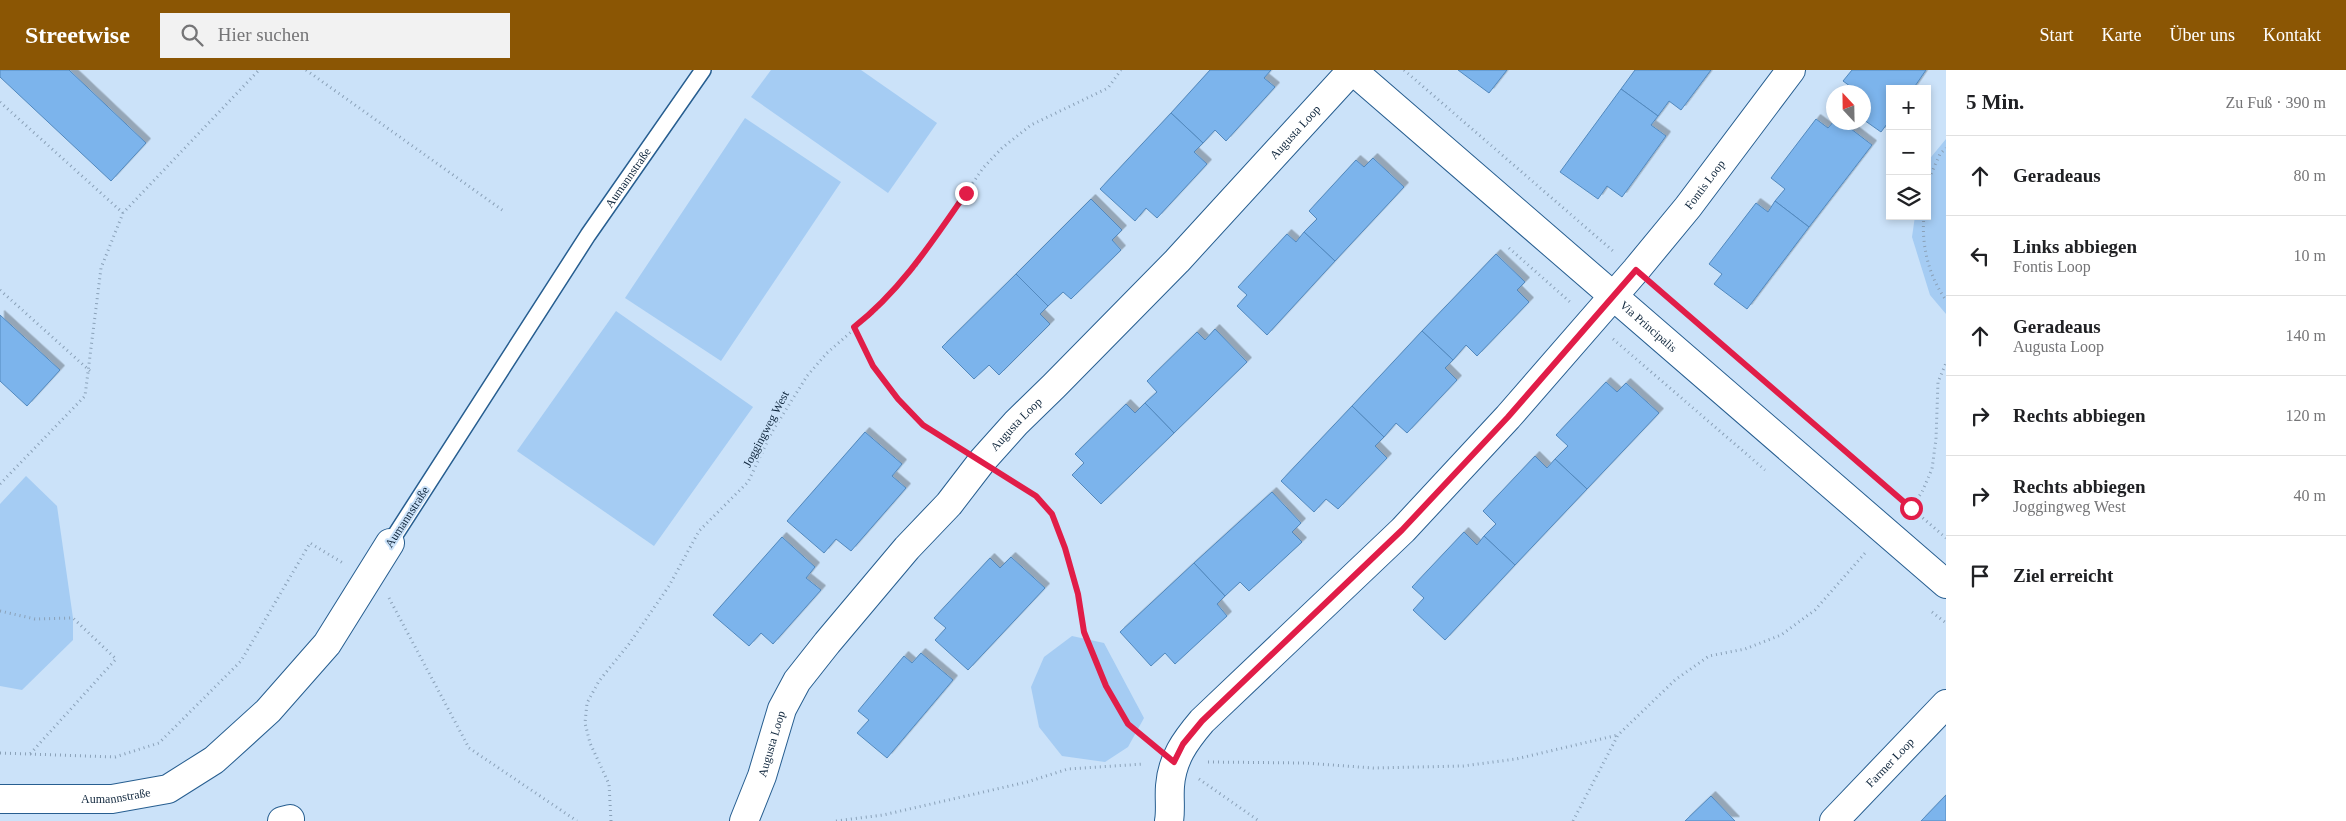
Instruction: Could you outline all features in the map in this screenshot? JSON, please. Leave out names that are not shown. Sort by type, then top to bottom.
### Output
[{"type":"street","name":"Via Principalis","points":[[1352,70],[1946,584]]},
{"type":"street","name":"Augusta Loop","points":[[744,821],[762,776],[782,709],[797,681],[907,548],[948,504],[982,461],[1016,423],[1177,261],[1352,70]]},
{"type":"street","name":"Fontis Loop","points":[[1613,296],[1723,163],[1791,70]]},
{"type":"street","points":[[1169,821],[1170,786],[1174,762],[1183,744],[1202,721],[1263,665],[1402,530],[1508,417],[1613,296]]},
{"type":"street","name":"Aumannstraße","points":[[0,799],[112,799],[159,791],[168,789],[214,760],[268,712],[327,644],[390,544]]},
{"type":"street","name":"Farmer Loop","points":[[1834,821],[1946,704]]},
{"type":"lane","name":"Aumannstraße","points":[[390,544],[588,235],[703,70]]},
{"type":"path","points":[[0,484],[85,396],[90,371],[102,268],[123,213],[259,70]]},
{"type":"path","points":[[306,70],[505,212]]},
{"type":"path","name":"Joggingweg West","points":[[611,821],[609,784],[590,743],[585,723],[588,703],[599,680],[656,607],[699,531],[748,482],[772,432],[807,376],[854,327],[876,310],[916,266],[983,168],[1002,148],[1031,125],[1108,88],[1121,70]]},
{"type":"path","points":[[1404,70],[1946,538]]},
{"type":"path","points":[[0,102],[123,213]]},
{"type":"path","points":[[1931,175],[1940,154],[1946,148]]},
{"type":"path","points":[[1924,220],[1928,264],[1938,288],[1946,300]]},
{"type":"path","points":[[0,290],[90,371]]},
{"type":"path","points":[[854,327],[873,366],[898,399],[923,425],[1036,496],[1052,514],[1065,548],[1075,584],[1084,632],[1106,686],[1128,724],[1174,762],[1259,821]]},
{"type":"path","points":[[1911,508],[1922,492],[1932,469],[1936,439],[1938,382],[1946,363]]},
{"type":"path","points":[[1573,821],[1618,735],[1675,680],[1709,656],[1745,649],[1781,635],[1815,610],[1864,554]]},
{"type":"path","points":[[0,610],[35,619],[73,618],[116,659],[30,754]]},
{"type":"path","points":[[836,821],[883,815],[1027,782],[1068,769],[1174,762],[1305,763],[1373,768],[1462,766],[1516,759],[1618,735]]},
{"type":"shaded area","points":[[771,70],[861,70],[937,123],[888,193],[751,97]]},
{"type":"shaded area","points":[[745,118],[841,182],[721,361],[625,298]]},
{"type":"shaded area","points":[[1946,139],[1946,314],[1930,295],[1912,237],[1914,220],[1931,220],[1931,157]]},
{"type":"shaded area","points":[[616,311],[753,407],[654,546],[517,451]]},
{"type":"shaded area","points":[[26,476],[57,506],[73,618],[73,640],[22,690],[0,686],[0,504]]},
{"type":"shaded area","points":[[1072,636],[1104,643],[1144,718],[1128,747],[1105,762],[1062,756],[1039,727],[1031,687],[1044,657]]},
{"type":"building","points":[[0,70],[69,70],[146,143],[111,181],[0,77]]},
{"type":"building","points":[[1210,70],[1271,70],[1264,78],[1275,87],[1226,141],[1215,130],[1203,143],[1171,113]]},
{"type":"building","points":[[1458,70],[1507,70],[1489,93]]},
{"type":"building","points":[[1635,70],[1711,70],[1681,110],[1669,101],[1658,116],[1621,89]]},
{"type":"building","points":[[1852,70],[1926,70],[1916,85],[1886,85],[1886,125],[1881,132],[1871,125],[1871,85],[1848,85],[1843,81]]},
{"type":"building","points":[[1621,89],[1658,116],[1651,125],[1666,136],[1622,197],[1607,186],[1598,199],[1560,172]]},
{"type":"building","points":[[1171,113],[1203,143],[1194,152],[1207,164],[1157,218],[1146,208],[1135,221],[1100,189]]},
{"type":"building","points":[[1816,119],[1826,126],[1826,130],[1852,130],[1872,145],[1809,227],[1775,201],[1785,189],[1771,178]]},
{"type":"building","points":[[1373,158],[1404,187],[1335,261],[1304,232],[1317,219],[1309,211],[1356,160],[1364,167]]},
{"type":"building","points":[[1091,199],[1122,230],[1112,240],[1121,250],[1071,299],[1063,292],[1048,306],[1016,274]]},
{"type":"building","points":[[1775,201],[1809,227],[1747,309],[1714,284],[1722,274],[1709,264],[1756,203],[1768,212]]},
{"type":"building","points":[[1304,232],[1335,261],[1267,335],[1237,306],[1247,295],[1238,287],[1287,234],[1296,242]]},
{"type":"building","points":[[1496,254],[1525,282],[1517,290],[1529,302],[1477,356],[1466,345],[1453,360],[1422,331]]},
{"type":"building","points":[[1016,274],[1048,306],[1040,314],[1050,324],[999,375],[989,365],[974,379],[942,347]]},
{"type":"building","points":[[0,315],[60,370],[27,406],[0,381]]},
{"type":"building","points":[[1215,329],[1247,362],[1174,433],[1145,403],[1157,392],[1147,381],[1197,332],[1205,340]]},
{"type":"building","points":[[1422,331],[1453,360],[1445,368],[1457,380],[1407,433],[1396,423],[1384,437],[1352,406]]},
{"type":"building","points":[[1606,382],[1617,392],[1626,383],[1659,413],[1587,489],[1555,459],[1568,446],[1556,435]]},
{"type":"building","points":[[1145,403],[1174,433],[1101,504],[1072,475],[1084,463],[1075,454],[1126,404],[1135,413]]},
{"type":"building","points":[[1352,406],[1384,437],[1375,446],[1387,458],[1338,509],[1326,499],[1314,512],[1281,481]]},
{"type":"building","points":[[865,432],[902,464],[892,476],[906,488],[851,551],[836,539],[824,553],[787,521]]},
{"type":"building","points":[[1535,456],[1547,468],[1555,459],[1587,489],[1515,565],[1484,536],[1496,524],[1483,511]]},
{"type":"building","points":[[1272,492],[1301,523],[1292,532],[1302,542],[1249,591],[1240,582],[1225,596],[1194,563]]},
{"type":"building","points":[[1464,532],[1477,545],[1484,536],[1515,565],[1445,640],[1413,610],[1424,598],[1412,587]]},
{"type":"building","points":[[782,537],[815,567],[806,578],[821,590],[773,644],[761,633],[749,646],[713,615]]},
{"type":"building","points":[[1011,557],[1045,588],[968,670],[935,640],[946,628],[934,618],[990,558],[1000,568]]},
{"type":"building","points":[[1194,563],[1225,596],[1217,604],[1227,616],[1175,664],[1165,653],[1151,666],[1120,632]]},
{"type":"building","points":[[921,653],[953,680],[887,758],[857,733],[869,720],[858,711],[904,656],[912,663]]},
{"type":"building","points":[[1946,795],[1946,821],[1921,821]]},
{"type":"building","points":[[1711,796],[1735,821],[1685,821]]},
{"type":"route","points":[[966,193],[916,266],[876,310],[854,327],[873,366],[898,399],[923,425],[1036,496],[1052,514],[1065,548],[1078,594],[1084,632],[1106,686],[1128,724],[1174,762],[1183,744],[1202,721],[1278,651],[1402,530],[1508,417],[1545,372],[1636,270],[1911,508]]}]
